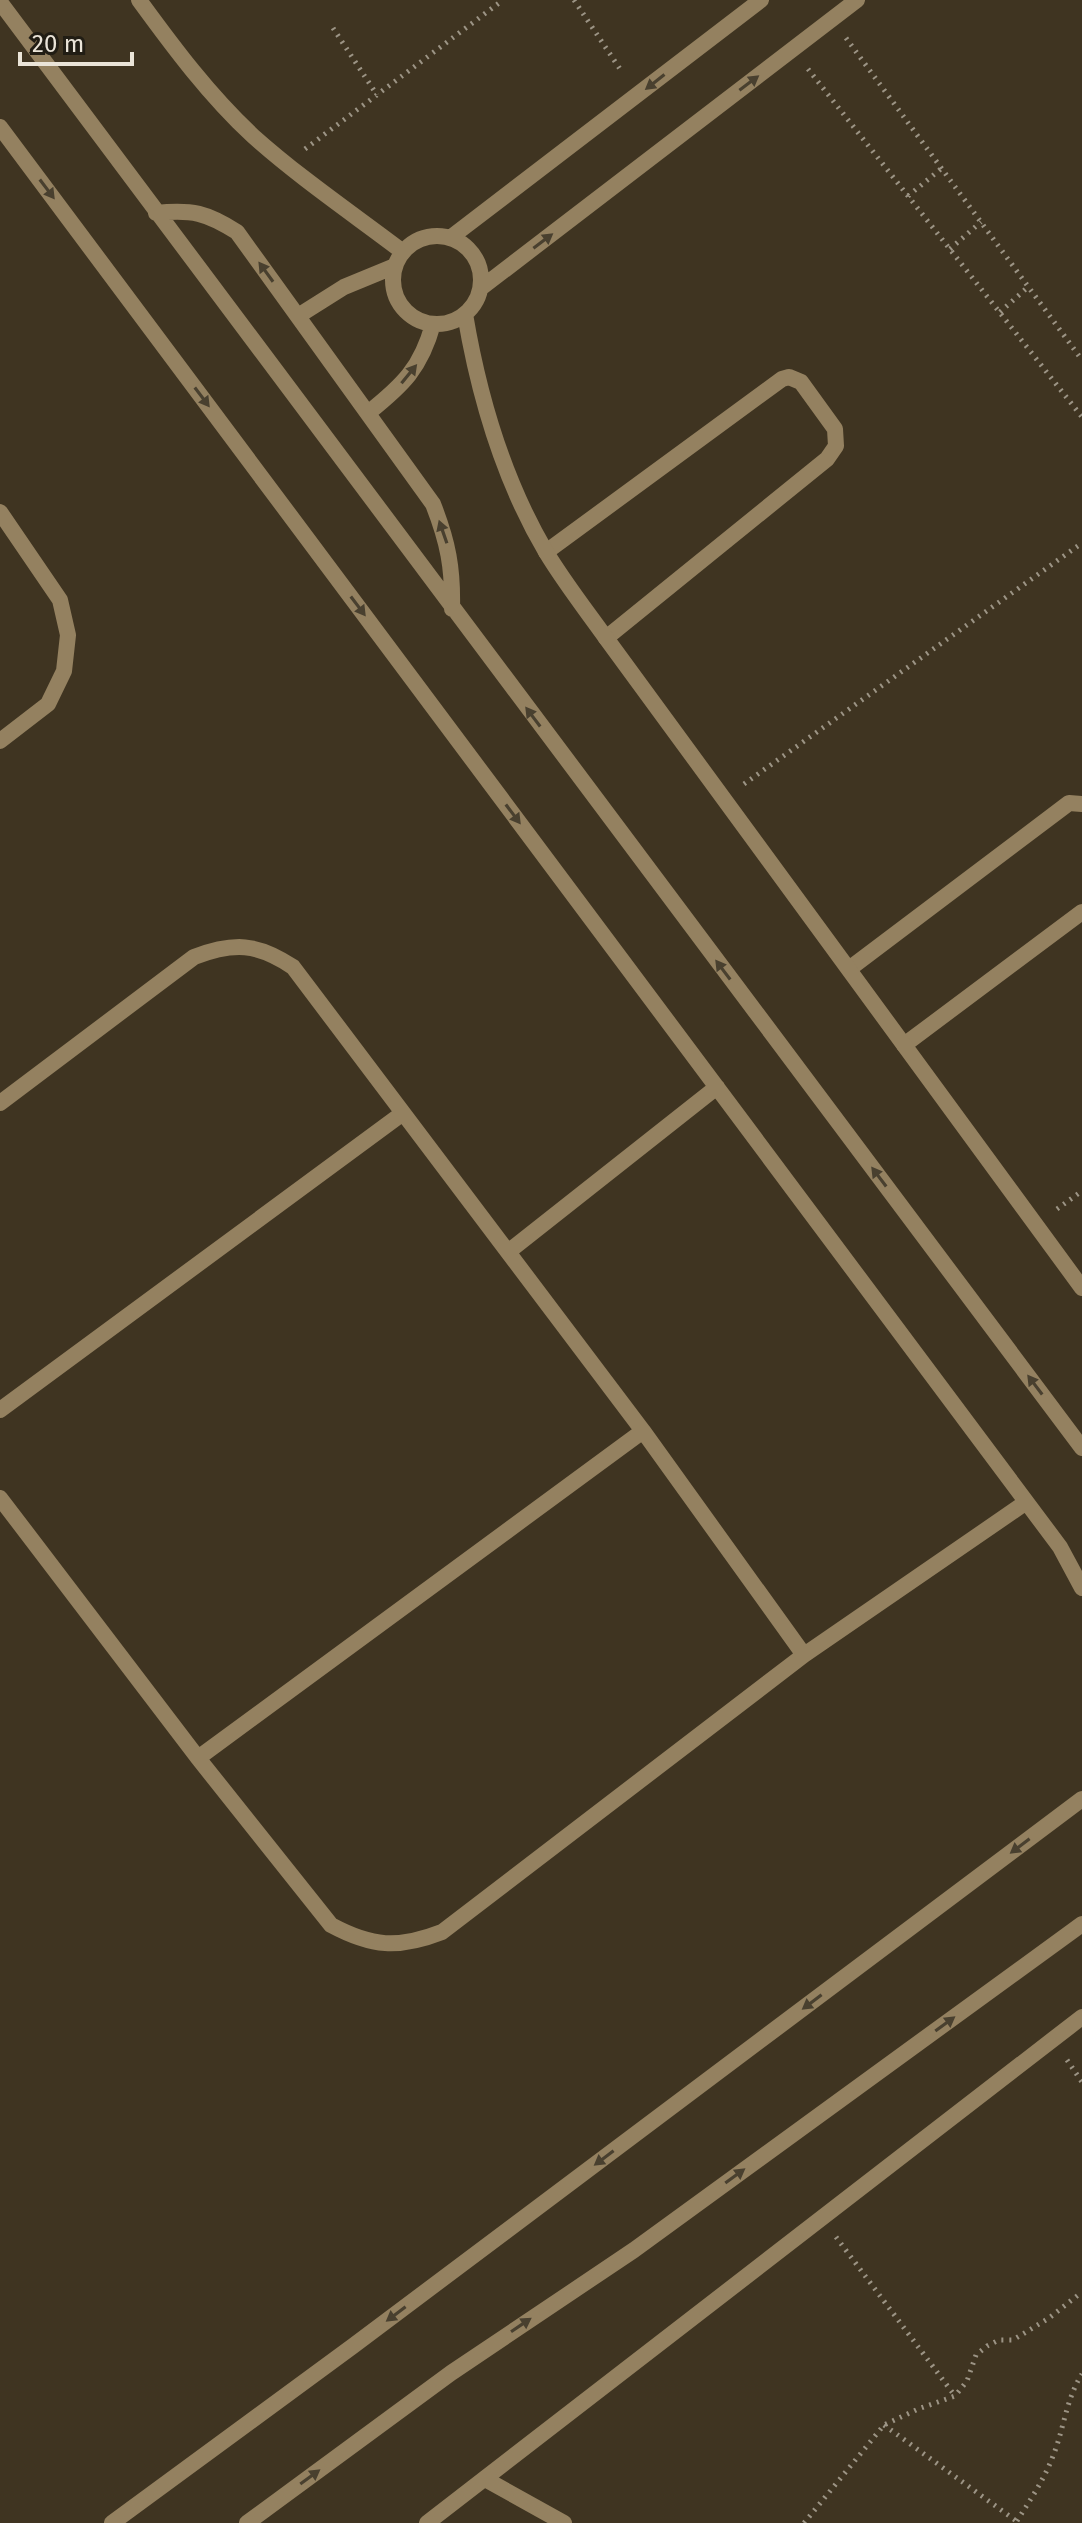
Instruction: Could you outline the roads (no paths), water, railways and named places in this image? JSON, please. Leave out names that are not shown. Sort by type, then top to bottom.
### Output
[{"type":"street","points":[[139,0],[190,69],[220,103],[285,164],[399,259]]},
{"type":"street","points":[[450,238],[761,0]]},
{"type":"street","points":[[481,288],[857,0]]},
{"type":"street","points":[[0,2],[1082,1448]]},
{"type":"street","points":[[0,127],[1060,1547],[1082,1588]]},
{"type":"street","points":[[156,213],[184,210],[213,216],[237,232],[433,504],[446,538],[453,573],[452,609]]},
{"type":"street","points":[[298,316],[344,287],[399,259],[413,243],[425,238],[450,238],[475,257],[481,272],[481,288],[477,298],[465,314],[455,320],[433,324],[418,320],[405,310],[396,297],[393,282],[399,259]]},
{"type":"street","points":[[465,314],[472,357],[494,433],[523,506],[546,552],[1082,1288]]},
{"type":"street","points":[[368,413],[411,375],[425,351],[433,324]]},
{"type":"street","points":[[546,552],[782,379],[789,377],[801,382],[835,429],[836,446],[827,459],[606,638]]},
{"type":"street","points":[[0,512],[60,600],[68,635],[64,671],[48,704],[0,741]]},
{"type":"street","points":[[849,969],[1069,803],[1082,804]]},
{"type":"street","points":[[904,1045],[1082,912]]},
{"type":"street","points":[[0,1103],[194,957],[220,947],[245,946],[272,954],[293,967],[643,1431],[804,1655]]},
{"type":"street","points":[[508,1252],[717,1087]]},
{"type":"street","points":[[0,1410],[403,1113]]},
{"type":"street","points":[[198,1758],[643,1431]]},
{"type":"street","points":[[0,1498],[198,1758],[331,1925],[355,1938],[386,1945],[417,1942],[442,1932],[804,1655],[1025,1503]]},
{"type":"street","points":[[112,2523],[1082,1799]]},
{"type":"street","points":[[247,2523],[451,2373],[634,2250],[1082,1924]]},
{"type":"street","points":[[427,2523],[1082,2017]]},
{"type":"street","points":[[485,2479],[564,2523]]}]
